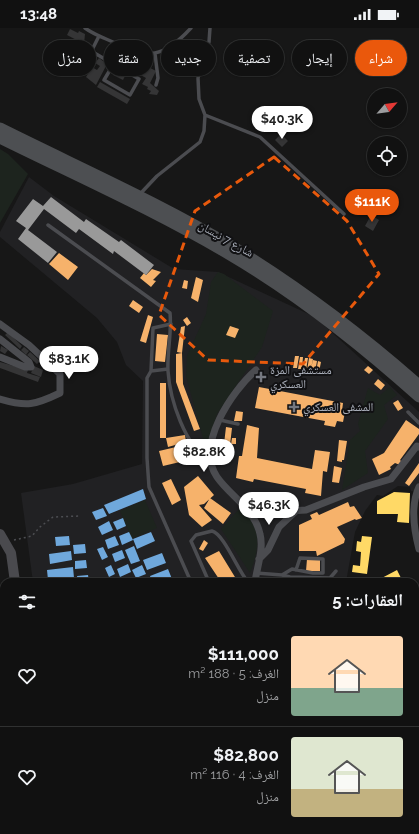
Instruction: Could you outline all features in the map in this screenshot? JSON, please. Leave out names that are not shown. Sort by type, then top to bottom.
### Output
[{"type":"main road","name":"شارع 7 نيسان","points":[[0,128],[134,199],[229,254],[298,299],[342,332],[419,396]]},
{"type":"main road","name":"شارع 7 نيسان","points":[[0,138],[134,199],[233,247],[303,292],[348,326],[419,385]]},
{"type":"street","points":[[0,399],[16,403],[38,404],[60,393],[60,374],[29,344],[1,326]]},
{"type":"street","points":[[0,339],[29,362],[30,367],[25,367],[0,357]]},
{"type":"street","points":[[255,578],[262,542],[258,527],[251,513],[218,479],[211,463],[211,448],[218,420],[239,387],[256,370]]},
{"type":"street","points":[[259,559],[268,550],[279,527],[296,512],[311,508],[364,486],[391,479],[417,446],[419,447]]},
{"type":"street","points":[[419,488],[414,519],[414,534],[419,549]]},
{"type":"street","points":[[240,500],[296,512]]},
{"type":"street","points":[[0,534],[6,542],[13,559],[15,578]]},
{"type":"lane","points":[[85,28],[131,51],[150,55],[163,51],[192,28]]},
{"type":"lane","points":[[134,199],[157,176],[200,142],[204,131],[205,116],[199,99],[198,78],[209,42],[210,28]]},
{"type":"lane","points":[[96,42],[99,36]]},
{"type":"lane","points":[[155,54],[158,78],[156,85]]},
{"type":"lane","points":[[112,65],[139,79],[130,95],[104,80],[112,65]]},
{"type":"lane","points":[[205,116],[260,137],[344,214]]},
{"type":"lane","points":[[48,225],[170,312],[171,324],[168,369],[174,402],[183,426],[195,449],[211,463]]},
{"type":"lane","points":[[171,324],[153,328],[151,371],[148,375],[147,381],[147,458],[149,487],[189,578]]},
{"type":"lane","points":[[151,371],[168,369]]},
{"type":"lane","points":[[408,412],[419,423]]},
{"type":"lane","points":[[218,420],[238,424]]},
{"type":"lane","points":[[207,578],[191,541],[196,535],[212,531],[219,535],[245,578]]},
{"type":"lane","points":[[282,575],[292,569],[296,570],[313,573],[323,573],[323,559],[300,558],[296,570]]},
{"type":"lane","points":[[256,573],[290,577],[330,578],[336,571]]},
{"type":"path","points":[[6,542],[32,536],[40,527],[53,517],[81,516]]},
{"type":"highlighted area","points":[[274,157],[347,221],[379,274],[303,364],[208,360],[159,315],[195,211]]},
{"type":"shaded area","points":[[0,149],[8,154],[28,174],[0,223]]},
{"type":"shaded area","name":"مستشفى المزة العسكري","points":[[29,177],[54,196],[174,269],[218,272],[315,317],[419,412],[419,492],[411,491],[410,487],[398,486],[383,496],[377,495],[365,511],[355,532],[347,578],[32,578],[21,493],[73,484],[142,464],[143,381],[126,365],[117,342],[97,318],[0,237],[0,232]]},
{"type":"shaded area","points":[[218,272],[224,274],[273,311],[262,347],[217,414],[206,449],[186,376],[187,356],[206,314],[211,282]]},
{"type":"shaded area","points":[[390,387],[397,395],[384,405],[388,419],[365,451],[368,473],[342,490],[350,440],[360,431],[358,424],[368,388],[380,395]]},
{"type":"shaded area","points":[[145,500],[157,528],[132,539],[120,511]]},
{"type":"shaded area","points":[[241,507],[253,523],[257,538],[256,555],[250,573],[221,529]]},
{"type":"building: سكن","points":[[394,492],[410,493],[409,523],[397,522],[398,514],[377,514],[377,501]]},
{"type":"building: سكن","points":[[362,536],[372,537],[367,574],[352,572],[353,565],[360,566],[361,552],[356,551],[357,541],[361,542]]},
{"type":"building: سكن","points":[[397,570],[401,578],[382,578]]},
{"type":"building: مدارس","points":[[143,489],[146,499],[109,514],[104,505]]},
{"type":"building: مدارس","points":[[103,508],[107,516],[96,520],[92,512]]},
{"type":"building: مدارس","points":[[123,518],[126,526],[117,530],[113,522]]},
{"type":"building: مدارس","points":[[109,521],[113,530],[102,535],[98,527]]},
{"type":"building: مدارس","points":[[129,532],[133,540],[122,545],[119,536]]},
{"type":"building: مدارس","points":[[151,532],[155,541],[137,549],[133,539]]},
{"type":"building: مدارس","points":[[69,536],[70,545],[56,546],[55,537]]},
{"type":"building: مدارس","points":[[115,536],[119,545],[108,549],[105,540]]},
{"type":"building: مدارس","points":[[85,544],[86,553],[74,554],[73,545]]},
{"type":"building: مدارس","points":[[134,546],[140,561],[131,564],[125,550]]},
{"type":"building: مدارس","points":[[103,547],[108,557],[102,560],[97,549]]},
{"type":"building: مدارس","points":[[122,550],[125,558],[115,562],[112,554]]},
{"type":"building: مدارس","points":[[71,551],[72,560],[50,564],[49,554]]},
{"type":"building: مدارس","points":[[162,553],[166,563],[147,570],[143,560]]},
{"type":"building: مدارس","points":[[86,560],[87,568],[75,569],[75,561]]},
{"type":"building: مدارس","points":[[128,564],[131,572],[120,577],[117,569]]},
{"type":"building: مدارس","points":[[111,565],[115,574],[109,577],[105,568]]},
{"type":"building: مدارس","points":[[142,565],[146,574],[136,578],[132,570]]},
{"type":"building: مدارس","points":[[73,567],[74,578],[48,578],[47,570]]},
{"type":"building: مدارس","points":[[168,569],[172,578],[151,578],[150,576]]},
{"type":"building: مدارس","points":[[88,575],[88,578],[77,578],[77,576]]},
{"type":"building: صحة","points":[[59,253],[78,267],[68,280],[49,264]]},
{"type":"building: صحة","points":[[152,269],[161,272],[153,280],[156,281],[151,287],[140,278],[144,273],[146,275]]},
{"type":"building: صحة","points":[[196,277],[203,280],[198,302],[191,298]]},
{"type":"building: صحة","points":[[184,280],[188,281],[187,289],[182,288]]},
{"type":"building: صحة","points":[[133,300],[143,307],[139,313],[129,306]]},
{"type":"building: صحة","points":[[148,315],[153,317],[146,343],[140,341]]},
{"type":"building: صحة","points":[[187,317],[191,323],[187,326],[183,320]]},
{"type":"building: صحة","points":[[185,326],[182,353],[177,352],[181,327]]},
{"type":"building: صحة","points":[[230,326],[239,329],[235,338],[226,335]]},
{"type":"building: صحة","points":[[157,334],[168,335],[165,362],[155,361]]},
{"type":"building: صحة","points":[[182,353],[183,384],[200,429],[194,431],[176,382],[176,354]]},
{"type":"building: صحة","points":[[295,356],[299,356],[297,368],[293,368]]},
{"type":"building: صحة","points":[[300,357],[303,357],[302,369],[298,369]]},
{"type":"building: صحة","points":[[305,358],[308,358],[306,370],[303,369]]},
{"type":"building: صحة","points":[[309,358],[313,359],[311,368],[313,360],[317,361],[315,372],[307,371]]},
{"type":"building: صحة","points":[[318,361],[321,362],[319,372],[316,372]]},
{"type":"building: صحة","points":[[368,366],[373,370],[369,374],[364,370]]},
{"type":"building: صحة","points":[[378,379],[385,385],[381,390],[374,384]]},
{"type":"building: صحة","points":[[160,383],[166,383],[166,438],[160,438]]},
{"type":"building: صحة","points":[[259,387],[343,403],[342,411],[345,412],[343,422],[337,421],[335,427],[324,425],[325,421],[255,408]]},
{"type":"building: صحة","points":[[398,400],[403,408],[398,411],[393,403]]},
{"type":"building: صحة","points":[[236,411],[243,412],[242,421],[234,421]]},
{"type":"building: صحة","points":[[406,420],[419,429],[419,434],[400,460],[402,462],[400,465],[395,463],[390,467],[391,469],[379,475],[372,459],[384,453]]},
{"type":"building: صحة","points":[[247,425],[259,428],[257,458],[312,469],[315,450],[330,452],[327,472],[323,471],[321,496],[305,493],[306,489],[254,479],[253,482],[236,478],[239,456],[242,456]]},
{"type":"building: صحة","points":[[226,427],[232,428],[230,445],[224,444]]},
{"type":"building: صحة","points":[[185,435],[186,442],[168,447],[166,438]]},
{"type":"building: صحة","points":[[232,438],[236,438],[236,444],[231,444]]},
{"type":"building: صحة","points":[[339,440],[347,441],[344,460],[342,460],[342,462],[337,461]]},
{"type":"building: صحة","points":[[186,444],[188,449],[182,451],[181,446]]},
{"type":"building: صحة","points":[[176,447],[180,462],[163,466],[159,451]]},
{"type":"building: صحة","points":[[189,451],[190,458],[186,459],[184,452]]},
{"type":"building: صحة","points":[[419,463],[419,473],[409,486],[405,483]]},
{"type":"building: صحة","points":[[334,466],[342,468],[339,483],[332,482]]},
{"type":"building: صحة","points":[[198,476],[214,495],[204,504],[199,505],[212,520],[202,527],[189,515],[184,487]]},
{"type":"building: صحة","points":[[171,479],[181,500],[172,505],[162,483]]},
{"type":"building: صحة","points":[[210,498],[231,513],[223,524],[204,508]]},
{"type":"building: صحة","points":[[348,502],[350,507],[354,506],[362,518],[355,519],[337,527],[345,539],[344,543],[317,556],[316,551],[299,551],[299,525],[312,519],[310,515],[317,512],[319,515]]},
{"type":"building: صحة","points":[[204,540],[208,543],[203,551],[199,549]]},
{"type":"building: صحة","points":[[219,551],[236,578],[218,578],[205,558]]},
{"type":"building: صحة","points":[[307,559],[320,560],[320,571],[306,571]]},
{"type":"building: صناعة","points":[[51,197],[84,222],[86,219],[119,242],[121,240],[154,265],[146,275],[114,251],[113,254],[79,229],[76,233],[44,209],[28,230],[57,252],[48,263],[18,239],[26,228],[16,221],[33,199],[43,206]]},
{"type":"building: أخرى","points":[[70,29],[78,33],[79,31],[85,34],[84,40],[76,40],[67,35]]},
{"type":"building: أخرى","points":[[99,58],[104,62],[104,70],[96,85],[86,77],[96,76],[96,69],[100,66],[96,64]]},
{"type":"building: أخرى","points":[[153,69],[156,71],[150,83],[159,91],[157,95],[149,94],[151,91],[147,89],[148,87],[142,84],[146,78],[142,76],[153,76]]},
{"type":"building: أخرى","points":[[115,76],[125,76],[123,80]]},
{"type":"building: أخرى","points":[[100,82],[130,99],[127,104],[97,87]]},
{"type":"building: أخرى","points":[[260,109],[276,127],[272,131],[255,113]]},
{"type":"building: أخرى","points":[[281,134],[288,141],[282,147],[275,140]]},
{"type":"building: أخرى","points":[[371,215],[379,220],[373,231],[365,226]]},
{"type":"building: أخرى","points":[[8,332],[22,346],[20,349],[5,335]]},
{"type":"building: أخرى","points":[[1,346],[8,350],[5,354],[0,351]]},
{"type":"building: أخرى","points":[[24,347],[29,351],[26,355],[21,350]]},
{"type":"building: أخرى","points":[[30,352],[40,361],[37,364],[27,355]]},
{"type":"building: أخرى","points":[[0,362],[28,370],[27,373],[40,377],[38,382],[0,368]]},
{"type":"building: أخرى","points":[[34,366],[43,370],[41,377],[31,373]]},
{"type":"place","name":"مستشفى المزة العسكري","points":[[261,377]]},
{"type":"place","name":"المشفى العسكري","points":[[294,407]]}]
